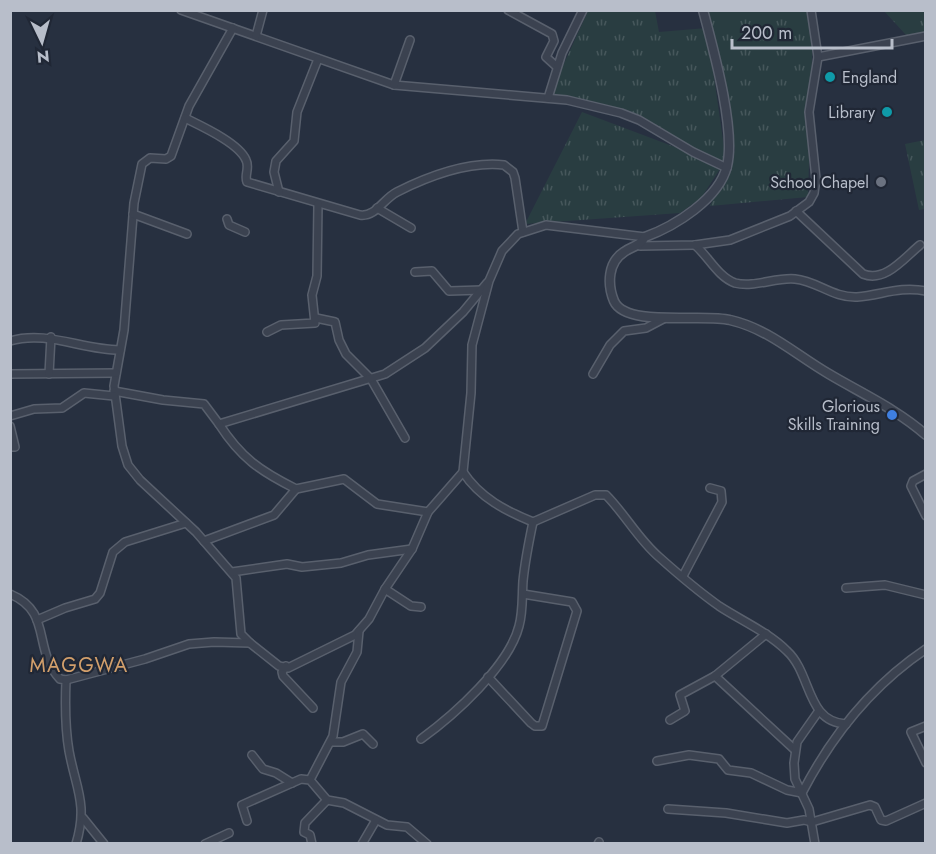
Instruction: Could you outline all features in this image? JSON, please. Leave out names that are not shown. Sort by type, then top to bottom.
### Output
[{"type":"street","points":[[181,10],[394,85],[548,98],[600,107],[639,120],[693,152],[727,168]]},
{"type":"street","points":[[256,36],[263,10]]},
{"type":"street","points":[[508,10],[552,34],[554,41],[546,57],[557,67]]},
{"type":"street","points":[[548,98],[557,67],[583,10]]},
{"type":"street","points":[[520,220],[645,237],[701,203],[713,191],[727,168],[728,146],[724,102],[703,10]]},
{"type":"street","points":[[811,10],[818,57],[809,112],[816,179],[814,193],[809,202],[801,210],[760,230],[730,240],[695,245],[640,246],[623,252],[612,266],[610,285],[614,301],[628,314],[728,319],[762,330],[926,435]]},
{"type":"street","points":[[233,28],[185,118],[171,156],[166,159],[150,158],[142,164],[133,214],[114,394],[122,446],[128,465],[147,487],[204,541],[232,572],[238,581],[241,634],[279,666],[295,666],[359,631]]},
{"type":"street","points":[[818,57],[926,36]]},
{"type":"street","points":[[394,85],[410,40]]},
{"type":"street","points":[[279,192],[274,172],[276,161],[294,141],[299,106],[318,59]]},
{"type":"street","points":[[185,118],[225,140],[245,157],[248,165],[247,183],[366,216],[395,193],[441,174],[496,164],[504,165],[513,172],[523,232]]},
{"type":"street","points":[[267,332],[281,326],[314,325],[316,318],[312,296],[317,276],[318,204]]},
{"type":"street","points":[[377,208],[411,228]]},
{"type":"street","points":[[796,211],[863,274],[871,277],[884,274],[920,245]]},
{"type":"street","points":[[133,214],[188,234]]},
{"type":"street","points":[[227,219],[229,225],[245,232]]},
{"type":"street","points":[[309,780],[331,742],[337,721],[342,677],[357,652],[359,631],[412,549],[428,512],[463,472],[471,401],[472,345],[489,281],[502,251],[523,232],[546,225]]},
{"type":"street","points":[[640,246],[645,237]]},
{"type":"street","points":[[695,245],[723,277],[734,283],[792,279],[804,281],[830,293],[855,297],[888,290],[926,291]]},
{"type":"street","points":[[415,272],[432,271],[449,291],[482,290]]},
{"type":"street","points":[[219,424],[371,380],[401,365],[425,348],[464,312],[489,281]]},
{"type":"street","points":[[593,374],[610,345],[624,331],[646,328],[667,317]]},
{"type":"street","points":[[316,318],[335,322],[339,340],[346,354],[371,380],[405,438]]},
{"type":"street","points":[[10,341],[51,337],[90,349],[120,350]]},
{"type":"street","points":[[49,374],[51,337]]},
{"type":"street","points":[[10,374],[116,373]]},
{"type":"street","points":[[10,416],[34,409],[62,408],[84,393],[204,404],[238,452],[248,461],[296,489]]},
{"type":"street","points":[[10,426],[15,447],[10,447]]},
{"type":"street","points":[[463,472],[472,486],[484,496],[534,522]]},
{"type":"street","points":[[926,474],[913,481],[911,486],[926,516]]},
{"type":"street","points":[[204,541],[274,515],[296,489],[344,479],[377,504],[428,512]]},
{"type":"street","points":[[682,576],[722,501],[721,491],[710,488]]},
{"type":"street","points":[[534,522],[595,495],[606,495],[649,549],[717,604],[766,634],[788,652],[798,663],[818,712],[832,722],[846,724]]},
{"type":"street","points":[[421,739],[452,714],[488,677],[507,652],[518,630],[534,522]]},
{"type":"street","points":[[37,620],[97,598],[113,552],[125,542],[186,524]]},
{"type":"street","points":[[232,572],[287,564],[302,567],[341,563],[368,555],[412,549]]},
{"type":"street","points":[[846,588],[885,585],[926,595]]},
{"type":"street","points":[[385,589],[411,606],[421,607]]},
{"type":"street","points":[[10,594],[31,606],[52,670],[60,679],[66,680],[145,659],[189,644],[250,643]]},
{"type":"street","points":[[488,677],[531,723],[542,726],[577,611],[572,602],[523,594]]},
{"type":"street","points":[[670,720],[685,711],[680,695],[715,675],[766,634]]},
{"type":"street","points":[[802,793],[823,755],[862,702],[880,683],[926,649]]},
{"type":"street","points":[[286,666],[282,672],[283,676],[313,708]]},
{"type":"street","points":[[715,675],[795,750]]},
{"type":"street","points":[[66,680],[65,709],[69,750],[83,818],[76,843]]},
{"type":"street","points":[[815,843],[812,822],[795,779],[795,750],[802,733],[818,712]]},
{"type":"street","points":[[926,726],[912,732],[926,763]]},
{"type":"street","points":[[331,742],[343,742],[363,734],[373,744]]},
{"type":"street","points":[[252,755],[263,769],[276,773],[292,783]]},
{"type":"street","points":[[657,761],[689,755],[718,759],[728,770],[755,775],[787,790],[802,793]]},
{"type":"street","points":[[247,821],[242,805],[301,779],[309,780],[327,800]]},
{"type":"street","points":[[312,843],[304,831],[305,823],[327,800],[338,800],[387,825],[407,827],[427,843]]},
{"type":"street","points":[[668,809],[726,813],[787,823],[804,820],[812,822],[870,805],[875,807],[881,820],[885,821],[926,803]]},
{"type":"street","points":[[83,818],[104,843]]},
{"type":"street","points":[[362,843],[376,820]]},
{"type":"street","points":[[205,843],[229,833]]},
{"type":"green space","points":[[588,11],[655,11],[659,32],[707,28],[727,168],[735,150],[705,11],[810,11],[813,24],[808,197],[710,206],[727,169],[722,166],[701,198],[680,213],[525,224],[582,112],[720,164],[649,121],[550,94]]},
{"type":"green space","points":[[884,11],[925,11],[925,32],[906,35]]},
{"type":"green space","points":[[925,140],[925,209],[919,210],[905,144]]},
{"type":"place","name":"England","points":[[830,77]]},
{"type":"place","name":"Library","points":[[887,112]]},
{"type":"place","name":"School Chapel","points":[[881,182]]},
{"type":"place","name":"Glorious Skills Training","points":[[892,415]]},
{"type":"district","name":"MAGGWA","points":[[79,665]]}]
